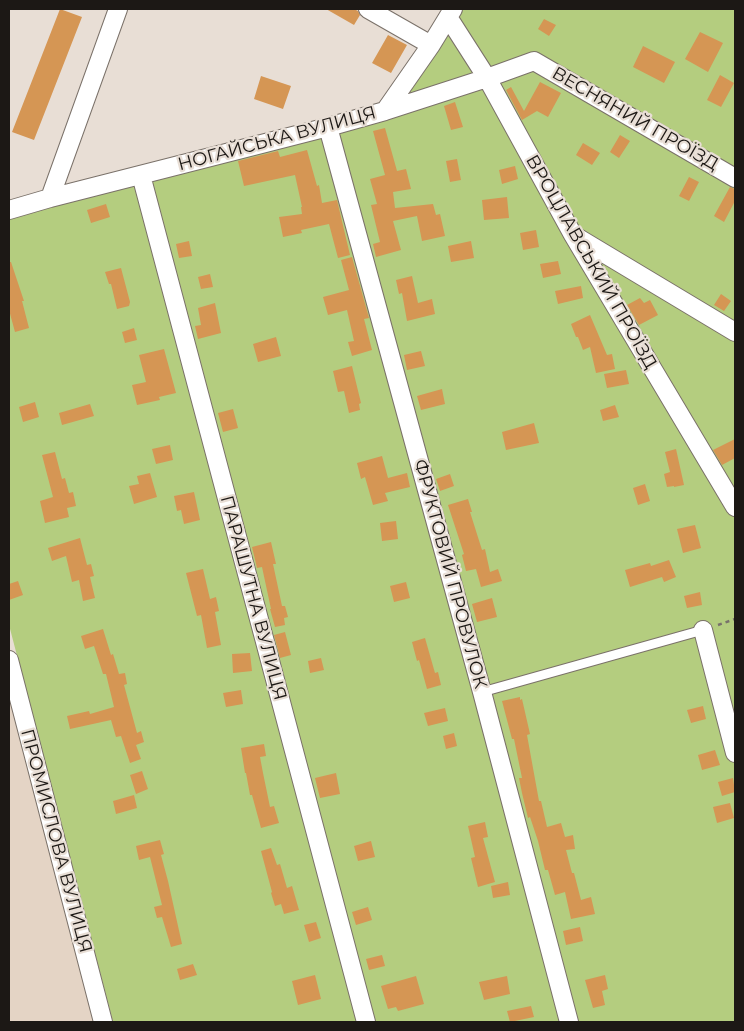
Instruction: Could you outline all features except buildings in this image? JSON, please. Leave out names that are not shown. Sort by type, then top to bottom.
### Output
[{"type":"street","points":[[9,210],[50,198],[118,9]]},
{"type":"street","points":[[368,9],[431,45]]},
{"type":"street","name":"НОГАЙСЬКА ВУЛИЦЯ","points":[[50,198],[328,127],[385,110],[451,13]]},
{"type":"street","name":"ВРОЦЛАВСЬКИЙ ПРОЇЗД","points":[[451,13],[573,235],[735,507]]},
{"type":"street","name":"ВЕСНЯНИЙ ПРОЇЗД","points":[[487,78],[534,60],[735,178]]},
{"type":"street","points":[[385,110],[487,78]]},
{"type":"street","name":"ФРУКТОВИЙ ПРОВУЛОК","points":[[328,127],[482,692],[569,1022]]},
{"type":"street","name":"ПАРАШУТНА ВУЛИЦЯ","points":[[141,175],[366,1022]]},
{"type":"street","points":[[573,235],[735,332]]},
{"type":"street","points":[[703,630],[735,753]]},
{"type":"street","name":"ПРОМИСЛОВА ВУЛИЦЯ","points":[[9,660],[103,1022]]},
{"type":"lane","points":[[482,692],[703,630]]},
{"type":"shaded area","points":[[9,692],[96,1022],[9,1022]]},
{"type":"green space","points":[[453,9],[735,9],[735,1022],[113,1022],[9,625],[9,210],[385,111]]}]
